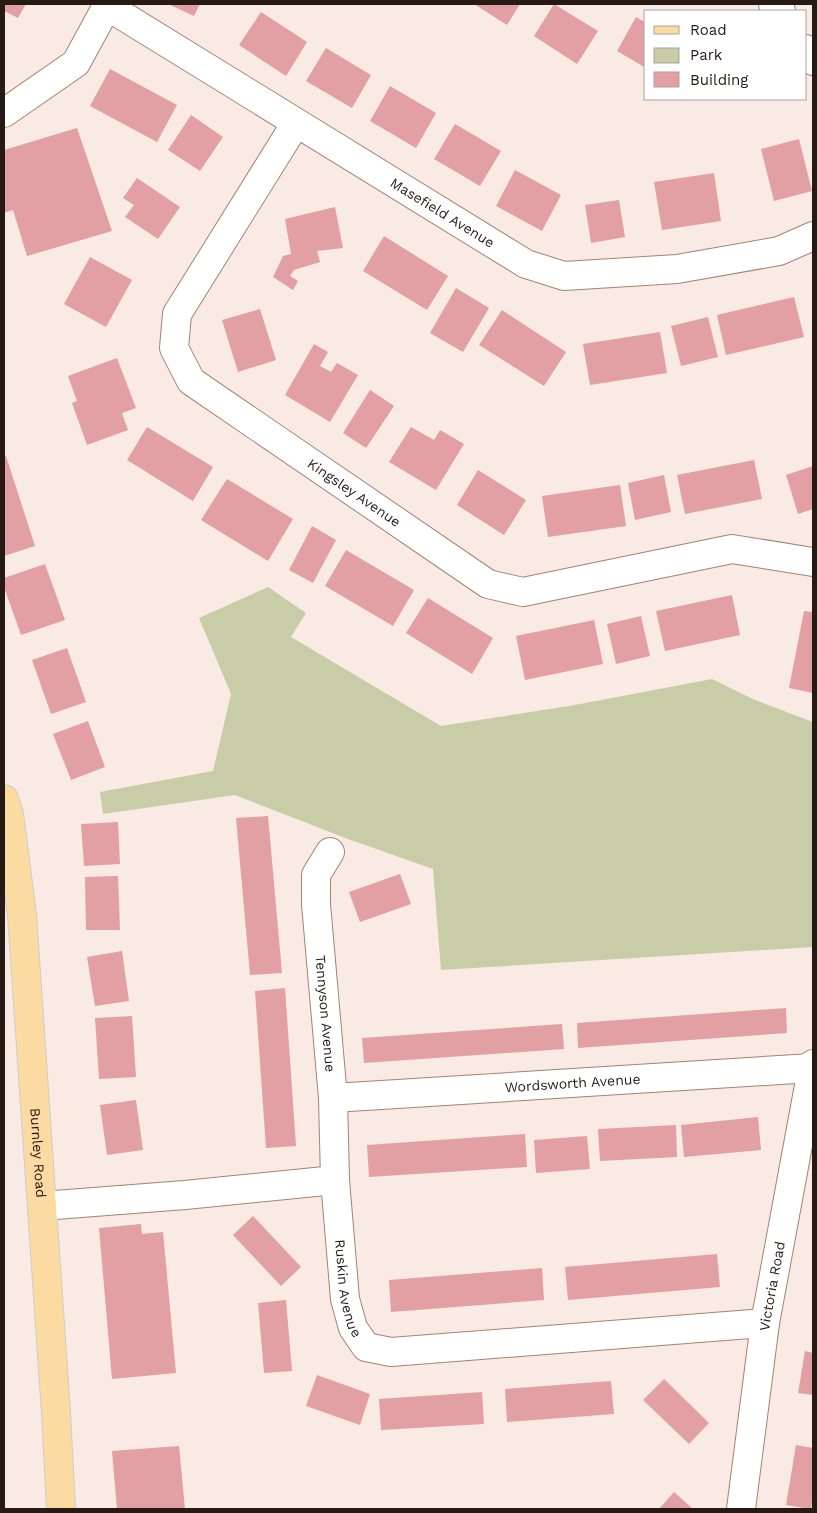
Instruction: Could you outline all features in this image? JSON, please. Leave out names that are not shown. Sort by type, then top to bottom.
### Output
[{"type":"main road","name":"Burnley Road","points":[[4,799],[9,814],[22,914],[61,1509]]},
{"type":"street","points":[[4,114],[76,63],[108,5]]},
{"type":"street","name":"Masefield Avenue","points":[[108,5],[526,264],[564,276],[677,269],[779,251],[813,236]]},
{"type":"street","name":"Kingsley Avenue","points":[[296,123],[178,314],[174,348],[191,381],[488,584],[523,592],[732,549],[813,562]]},
{"type":"street","name":"Tennyson Avenue","points":[[330,852],[316,875],[316,904],[334,1098],[335,1180]]},
{"type":"street","name":"Wordsworth Avenue","points":[[334,1098],[813,1066]]},
{"type":"street","name":"Victoria Road","points":[[741,1509],[765,1323],[813,1066]]},
{"type":"street","points":[[42,1206],[185,1195],[335,1180]]},
{"type":"street","name":"Ruskin Avenue","points":[[335,1180],[345,1299],[353,1328],[366,1347],[391,1352],[765,1323]]},
{"type":"green space","points":[[268,587],[306,613],[291,637],[441,726],[575,705],[712,679],[755,700],[813,722],[813,947],[441,970],[433,869],[348,839],[235,795],[103,814],[100,792],[213,771],[231,694],[199,618]]},
{"type":"building","points":[[4,4],[26,4],[18,18],[4,11]]},
{"type":"building","points":[[168,4],[200,4],[194,16]]},
{"type":"building","points":[[474,4],[520,4],[507,25]]},
{"type":"building","points":[[554,4],[598,31],[577,64],[534,36]]},
{"type":"building","points":[[261,12],[307,42],[286,76],[239,45]]},
{"type":"building","points":[[636,17],[644,22],[644,67],[617,51]]},
{"type":"building","points":[[326,48],[371,75],[352,108],[306,81]]},
{"type":"building","points":[[110,69],[177,105],[157,142],[90,106]]},
{"type":"building","points":[[390,86],[436,113],[416,148],[370,121]]},
{"type":"building","points":[[191,115],[223,137],[200,171],[168,150]]},
{"type":"building","points":[[455,124],[501,151],[480,186],[434,159]]},
{"type":"building","points":[[77,128],[112,231],[27,256],[13,210],[4,213],[4,150]]},
{"type":"building","points":[[799,139],[812,191],[774,201],[761,149]]},
{"type":"building","points":[[515,170],[561,195],[542,231],[496,206]]},
{"type":"building","points":[[714,173],[721,221],[662,230],[654,182]]},
{"type":"building","points":[[137,178],[180,207],[158,239],[125,217],[134,205],[123,198]]},
{"type":"building","points":[[619,200],[625,237],[591,243],[585,205]]},
{"type":"building","points":[[335,207],[343,248],[317,251],[320,262],[294,270],[290,276],[298,281],[293,290],[273,277],[283,256],[291,254],[285,219]]},
{"type":"building","points":[[384,236],[448,276],[427,310],[363,271]]},
{"type":"building","points":[[90,257],[132,280],[106,327],[64,304]]},
{"type":"building","points":[[456,288],[489,308],[463,352],[430,333]]},
{"type":"building","points":[[794,297],[804,337],[726,355],[717,315]]},
{"type":"building","points":[[260,309],[276,360],[238,372],[222,320]]},
{"type":"building","points":[[502,310],[566,352],[544,386],[479,345]]},
{"type":"building","points":[[708,317],[718,357],[681,366],[671,326]]},
{"type":"building","points":[[660,332],[667,373],[590,385],[583,344]]},
{"type":"building","points":[[314,344],[328,352],[320,366],[331,372],[337,363],[358,375],[330,422],[285,395]]},
{"type":"building","points":[[117,358],[136,408],[122,413],[128,430],[87,445],[72,403],[77,401],[68,376]]},
{"type":"building","points":[[370,390],[394,406],[366,448],[343,433]]},
{"type":"building","points":[[147,427],[213,467],[193,501],[127,460]]},
{"type":"building","points":[[411,427],[434,440],[440,430],[464,444],[436,490],[389,462]]},
{"type":"building","points":[[6,456],[35,546],[4,556],[4,457]]},
{"type":"building","points":[[754,460],[762,499],[685,514],[677,475]]},
{"type":"building","points":[[813,466],[813,509],[798,514],[786,475]]},
{"type":"building","points":[[478,470],[526,500],[504,535],[457,505]]},
{"type":"building","points":[[664,475],[671,512],[635,520],[628,483]]},
{"type":"building","points":[[227,479],[293,519],[268,561],[201,520]]},
{"type":"building","points":[[620,485],[626,526],[548,537],[542,496]]},
{"type":"building","points":[[312,526],[336,540],[313,583],[289,570]]},
{"type":"building","points":[[346,550],[414,590],[393,626],[325,586]]},
{"type":"building","points":[[45,564],[65,620],[21,635],[4,587],[4,578]]},
{"type":"building","points":[[732,595],[740,635],[665,651],[656,611]]},
{"type":"building","points":[[428,598],[493,638],[472,674],[406,633]]},
{"type":"building","points":[[804,611],[813,612],[813,693],[789,688]]},
{"type":"building","points":[[641,616],[650,656],[616,664],[607,624]]},
{"type":"building","points":[[594,620],[603,664],[525,680],[516,636]]},
{"type":"building","points":[[67,648],[86,702],[51,714],[32,660]]},
{"type":"building","points":[[88,721],[105,767],[71,780],[53,734]]},
{"type":"building","points":[[268,816],[282,973],[250,975],[236,818]]},
{"type":"building","points":[[118,822],[120,864],[84,866],[81,824]]},
{"type":"building","points":[[400,874],[411,904],[360,922],[349,892]]},
{"type":"building","points":[[118,876],[120,930],[86,930],[85,877]]},
{"type":"building","points":[[122,951],[129,1001],[95,1006],[87,957]]},
{"type":"building","points":[[285,988],[296,1146],[266,1148],[255,991]]},
{"type":"building","points":[[786,1008],[787,1033],[578,1048],[577,1023]]},
{"type":"building","points":[[132,1016],[136,1077],[99,1079],[95,1018]]},
{"type":"building","points":[[562,1024],[564,1049],[364,1063],[362,1038]]},
{"type":"building","points":[[136,1100],[143,1150],[107,1155],[100,1105]]},
{"type":"building","points":[[758,1117],[761,1150],[684,1157],[681,1125]]},
{"type":"building","points":[[676,1125],[677,1157],[600,1161],[598,1129]]},
{"type":"building","points":[[525,1134],[527,1167],[369,1177],[367,1145]]},
{"type":"building","points":[[587,1136],[590,1169],[536,1173],[534,1140]]},
{"type":"building","points":[[253,1216],[301,1267],[281,1286],[233,1235]]},
{"type":"building","points":[[141,1224],[142,1234],[163,1232],[176,1373],[112,1379],[99,1228]]},
{"type":"building","points":[[717,1254],[720,1287],[568,1300],[565,1267]]},
{"type":"building","points":[[542,1268],[544,1300],[391,1312],[389,1280]]},
{"type":"building","points":[[286,1300],[292,1371],[264,1373],[258,1303]]},
{"type":"building","points":[[805,1351],[813,1353],[813,1395],[798,1393]]},
{"type":"building","points":[[317,1375],[370,1394],[360,1425],[306,1406]]},
{"type":"building","points":[[664,1379],[709,1423],[689,1444],[643,1400]]},
{"type":"building","points":[[611,1381],[614,1414],[507,1422],[505,1389]]},
{"type":"building","points":[[482,1392],[484,1424],[381,1430],[379,1399]]},
{"type":"building","points":[[796,1445],[813,1448],[813,1496],[811,1509],[786,1505]]},
{"type":"building","points":[[179,1446],[185,1509],[117,1509],[112,1451]]},
{"type":"building","points":[[674,1492],[693,1509],[659,1509]]}]
